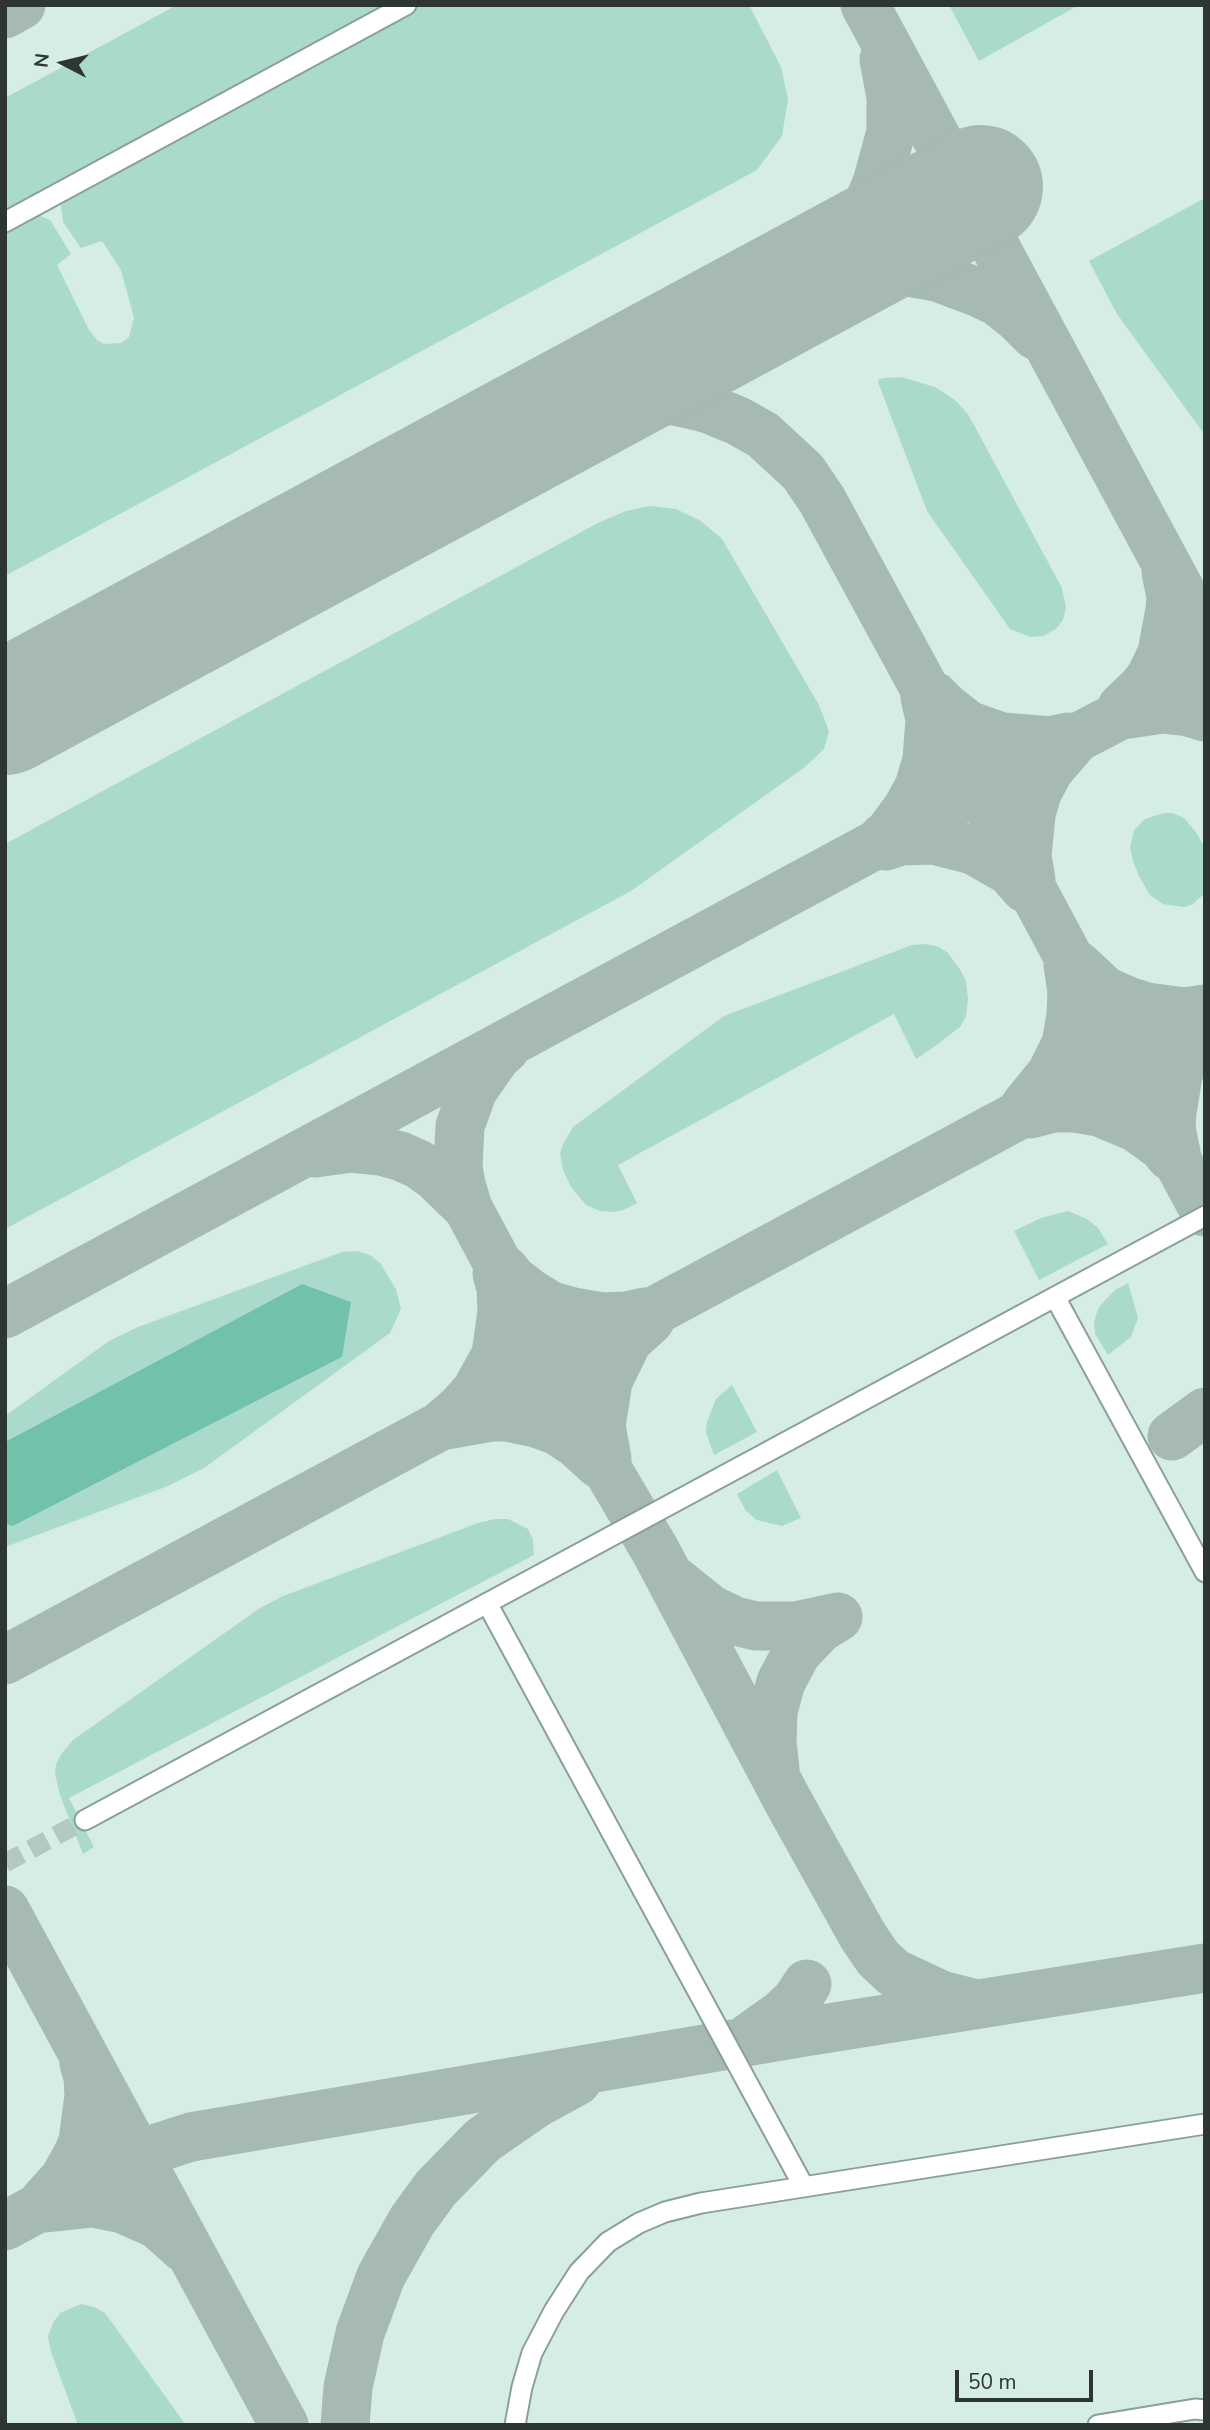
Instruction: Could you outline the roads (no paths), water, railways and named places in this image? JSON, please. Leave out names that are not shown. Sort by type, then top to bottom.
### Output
[{"type":"lane","points":[[5,222],[406,5]]},
{"type":"lane","points":[[85,1820],[1205,1216]]},
{"type":"lane","points":[[1055,1297],[1205,1572]]},
{"type":"lane","points":[[486,1603],[804,2187]]},
{"type":"lane","points":[[515,2425],[532,2353],[554,2311],[579,2272],[608,2242],[639,2223],[666,2212],[701,2203],[1205,2124]]},
{"type":"lane","points":[[1098,2425],[1195,2409],[1205,2410]]},
{"type":"tunnel","points":[[5,1863],[85,1820]]}]
